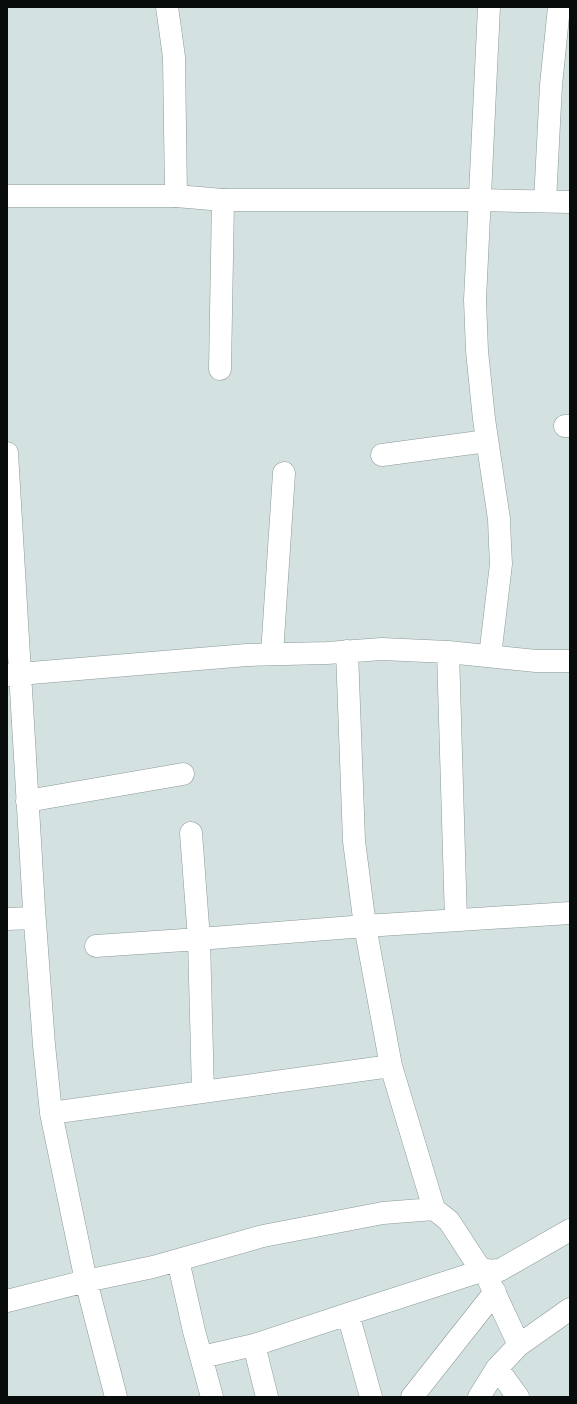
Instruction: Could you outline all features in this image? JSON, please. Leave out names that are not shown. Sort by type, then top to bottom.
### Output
[{"type":"street","points":[[167,7],[174,57],[176,196]]},
{"type":"street","points":[[490,7],[474,300],[477,351],[484,419],[499,519],[500,564],[490,656]]},
{"type":"street","points":[[545,201],[551,85],[559,7]]},
{"type":"street","points":[[7,196],[176,196],[222,200],[479,200],[570,202]]},
{"type":"street","points":[[220,369],[222,200]]},
{"type":"street","points":[[382,455],[487,441]]},
{"type":"street","points":[[7,463],[13,675],[27,801],[34,918],[51,1113],[86,1281],[116,1397]]},
{"type":"street","points":[[272,654],[284,473]]},
{"type":"street","points":[[13,675],[247,655],[382,649],[448,652],[536,661],[570,661]]},
{"type":"street","points":[[347,651],[354,840],[365,926],[391,1066],[434,1209],[449,1221],[479,1267],[484,1270],[519,1345]]},
{"type":"street","points":[[448,652],[456,920]]},
{"type":"street","points":[[27,801],[184,774]]},
{"type":"street","points":[[191,833],[199,939],[203,1092]]},
{"type":"street","points":[[96,946],[365,926],[570,913]]},
{"type":"street","points":[[7,919],[34,918]]},
{"type":"street","points":[[51,1113],[391,1066]]},
{"type":"street","points":[[7,1301],[86,1281],[153,1267],[263,1236],[383,1213],[434,1209]]},
{"type":"street","points":[[202,1357],[254,1346],[484,1270],[500,1270],[570,1230]]},
{"type":"street","points":[[178,1260],[194,1331],[212,1397]]},
{"type":"street","points":[[412,1397],[495,1292]]},
{"type":"street","points":[[479,1397],[497,1368],[519,1345],[570,1309]]},
{"type":"street","points":[[348,1314],[371,1397]]},
{"type":"street","points":[[254,1346],[267,1397]]},
{"type":"street","points":[[497,1368],[518,1397]]}]
